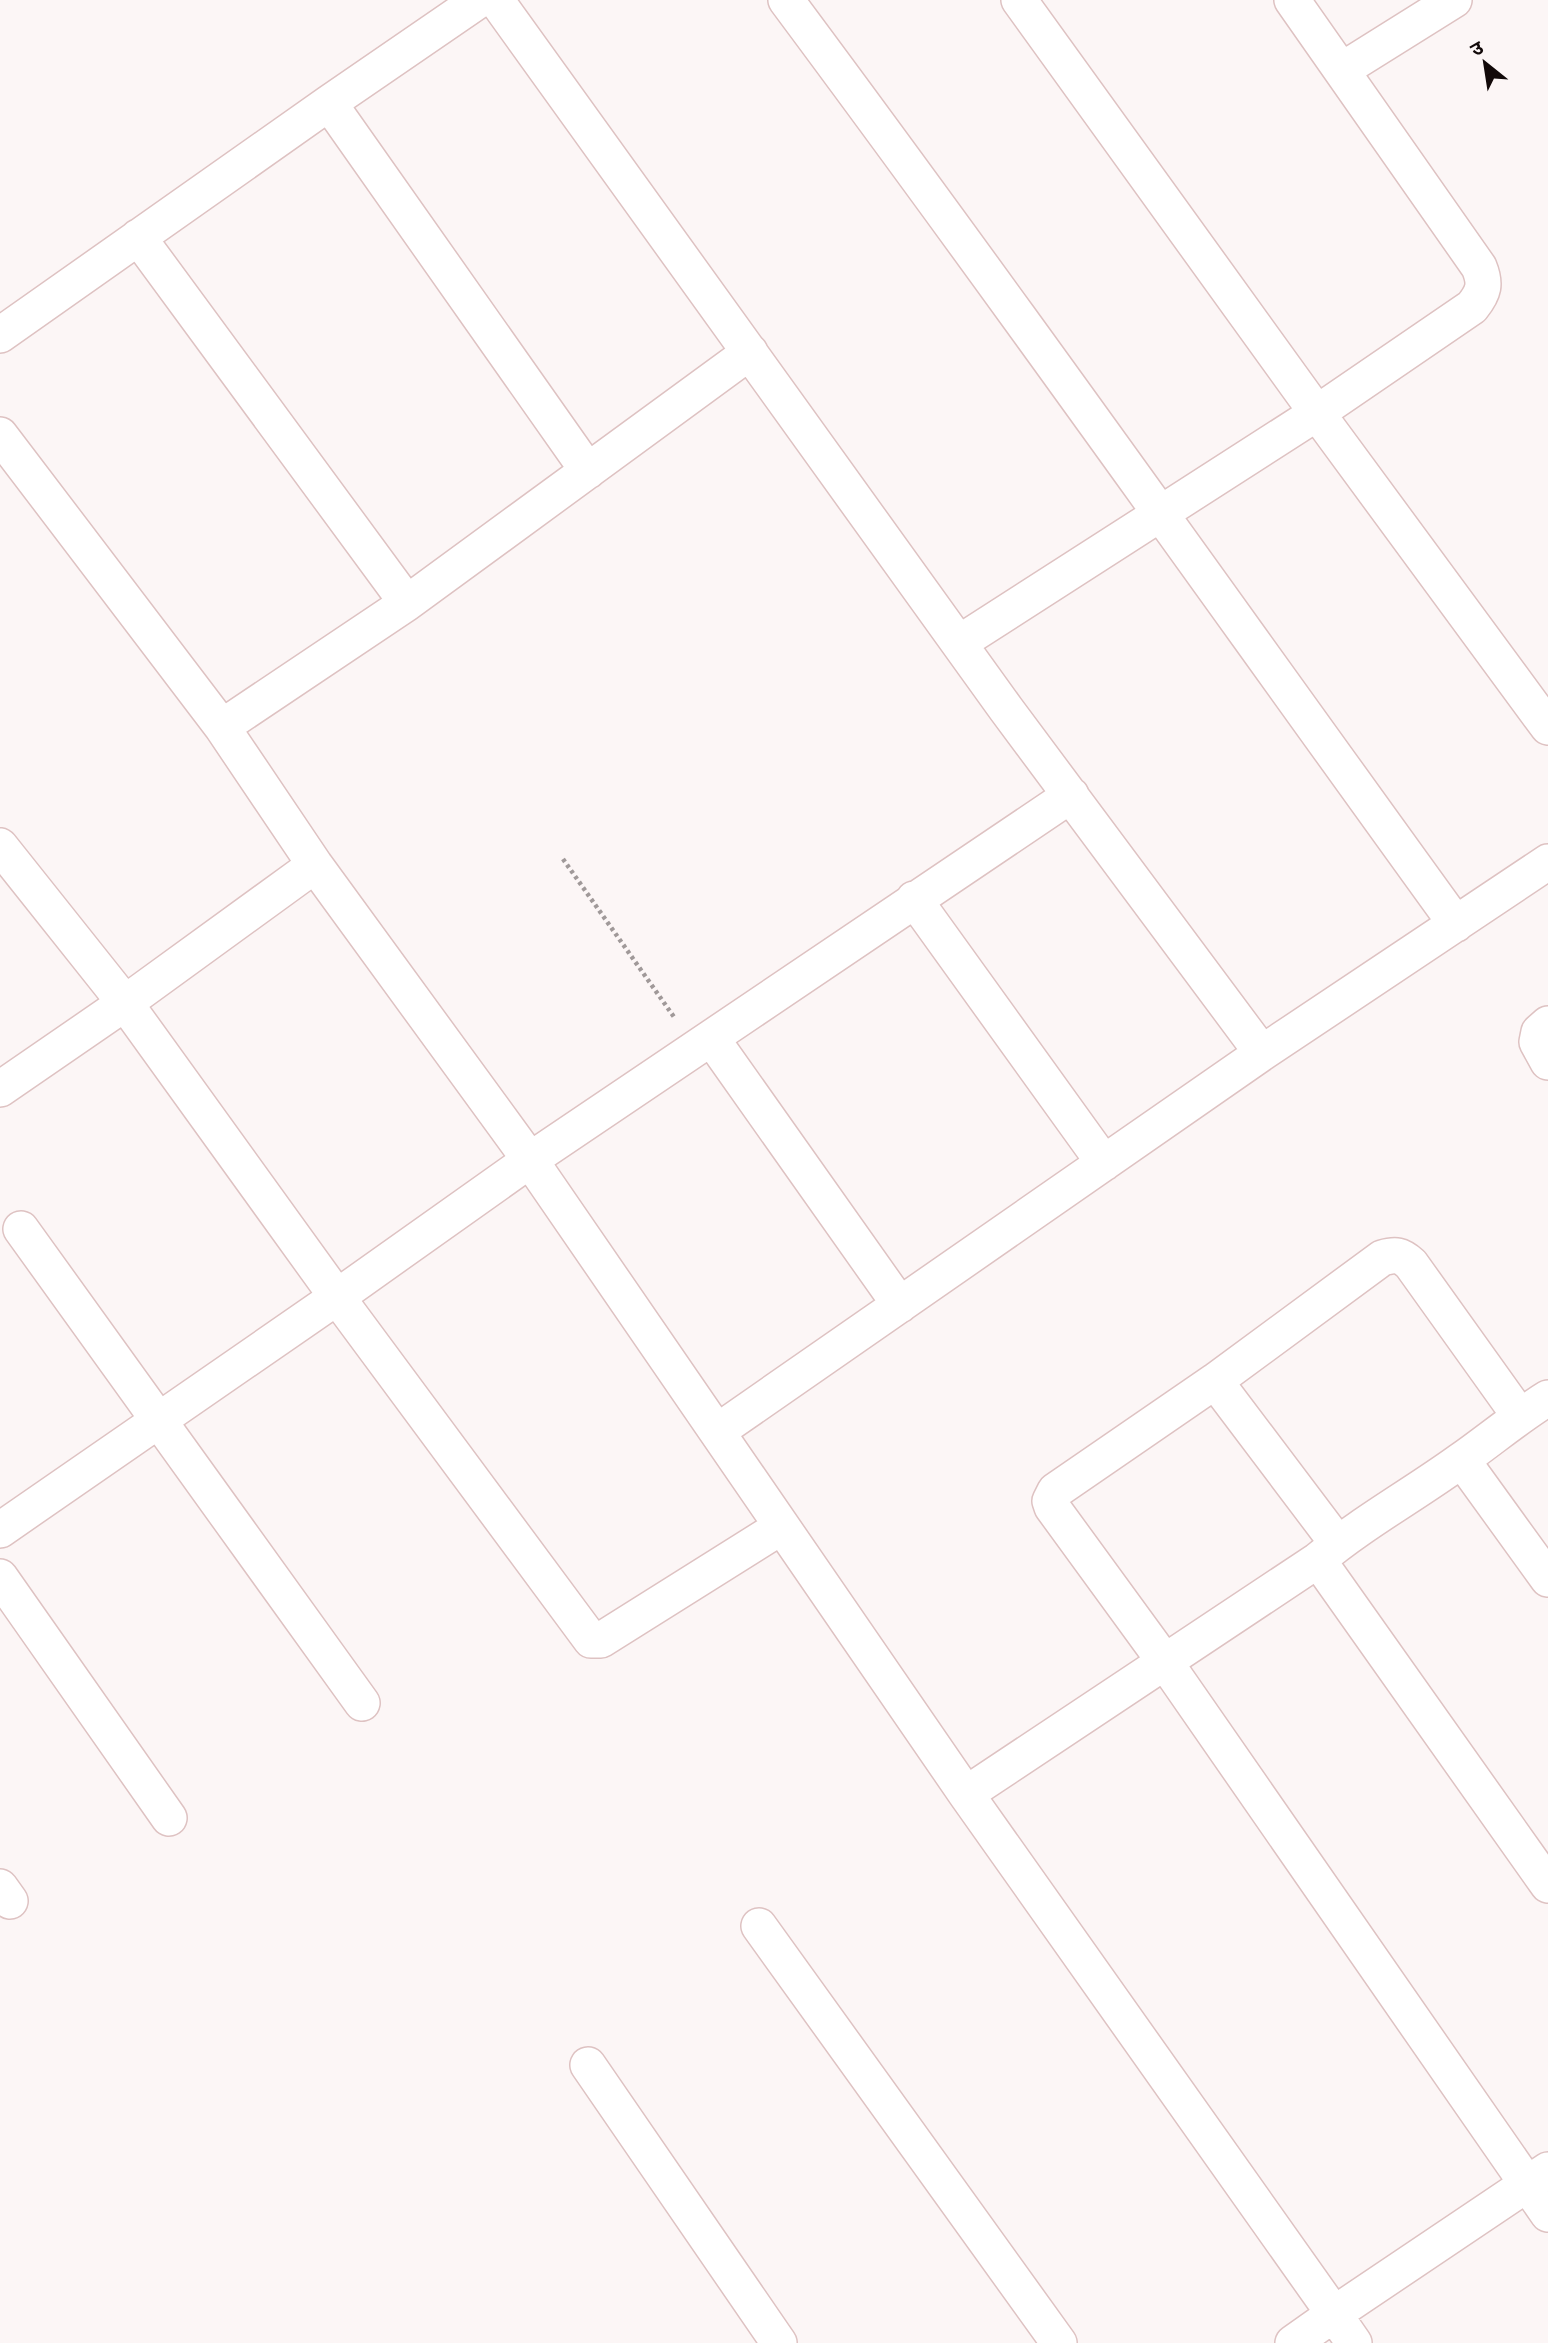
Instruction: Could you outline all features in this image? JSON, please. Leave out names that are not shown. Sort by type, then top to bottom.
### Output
[{"type":"street","points":[[0,335],[480,0]]},
{"type":"street","points":[[496,0],[959,643],[1262,1053]]},
{"type":"street","points":[[786,0],[948,218],[1456,924]]},
{"type":"street","points":[[1019,0],[1548,727]]},
{"type":"street","points":[[959,643],[1317,413],[1472,307],[1481,295],[1485,283],[1479,267],[1292,0]]},
{"type":"street","points":[[1342,70],[1454,0]]},
{"type":"street","points":[[329,103],[588,471]]},
{"type":"street","points":[[138,237],[407,603]]},
{"type":"street","points":[[222,727],[407,603],[750,352]]},
{"type":"street","points":[[0,435],[222,727],[315,865],[530,1160],[966,1794],[1354,2343]]},
{"type":"street","points":[[0,1530],[530,1160],[1071,794]]},
{"type":"street","points":[[0,846],[125,1003],[337,1297],[591,1640],[601,1640],[781,1527]]},
{"type":"street","points":[[718,1431],[1262,1053],[1548,862]]},
{"type":"street","points":[[0,1089],[125,1003],[315,865]]},
{"type":"street","points":[[914,899],[1104,1163]]},
{"type":"street","points":[[1548,1024],[1539,1032],[1537,1042],[1548,1062]]},
{"type":"street","points":[[704,1044],[900,1305]]},
{"type":"street","points":[[21,1229],[362,1703]]},
{"type":"street","points":[[966,1794],[1165,1662],[1328,1552],[1462,1460],[1534,1406],[1412,1264],[1402,1256],[1382,1258],[1215,1381],[1055,1491],[1050,1501],[1052,1507],[1165,1662],[1538,2178],[1548,2214]]},
{"type":"street","points":[[1215,1381],[1548,1885]]},
{"type":"street","points":[[1462,1460],[1548,1579]]},
{"type":"street","points":[[0,1577],[169,1818]]},
{"type":"street","points":[[759,1926],[1059,2343]]},
{"type":"street","points":[[588,2065],[779,2343]]},
{"type":"street","points":[[1293,2343],[1538,2178]]},
{"type":"path","points":[[563,859],[704,1044]]}]
